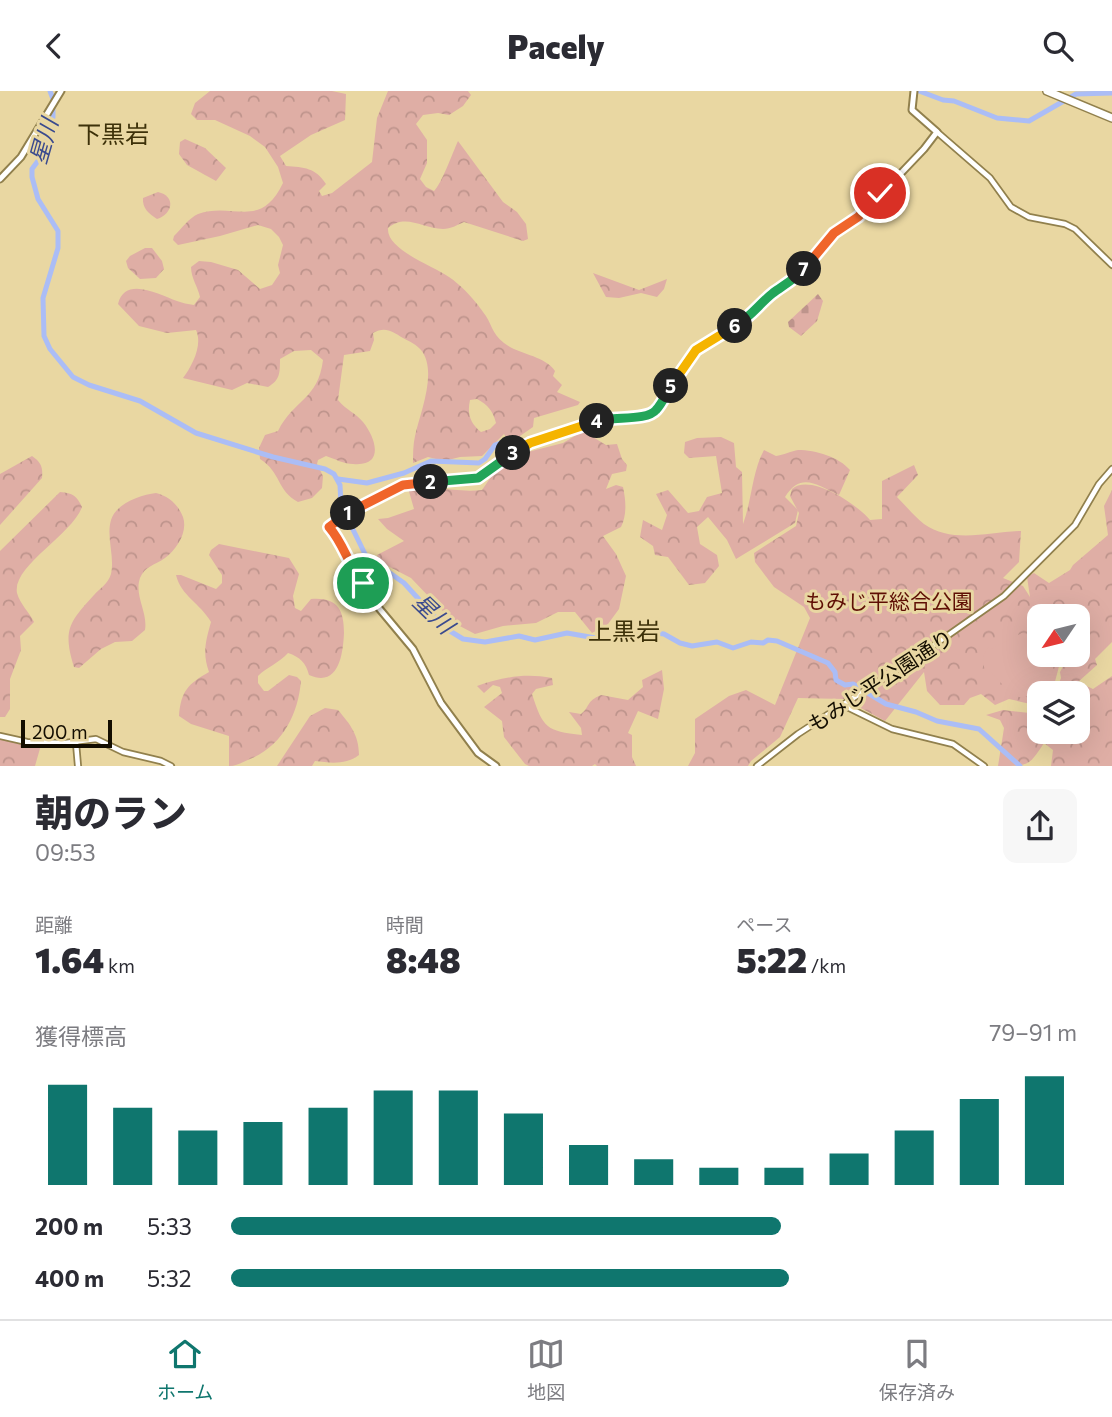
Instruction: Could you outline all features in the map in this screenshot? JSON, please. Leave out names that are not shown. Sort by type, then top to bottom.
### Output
[{"type":"highway","points":[[1054,92],[1110,115]]},
{"type":"main road","points":[[0,179],[21,157],[61,91]]},
{"type":"main road","points":[[496,766],[478,753],[440,703],[413,649],[380,610],[351,567],[344,548],[329,527],[344,515],[403,485],[478,478],[524,446],[609,418],[652,415],[691,354],[753,314],[771,295],[797,277],[834,233],[863,213],[924,149],[937,132],[912,110],[913,92]]},
{"type":"street","points":[[937,132],[990,178],[1011,207],[1029,217],[1065,224],[1075,229],[1112,265]]},
{"type":"street","name":"もみじ平公園通り","points":[[758,766],[799,734],[991,606],[1015,586],[1074,525],[1099,484],[1112,469]]},
{"type":"street","points":[[844,705],[892,729],[953,744],[984,766]]},
{"type":"street","points":[[0,736],[27,742],[76,743],[96,739],[105,741],[123,752],[171,766]]},
{"type":"street","points":[[76,743],[78,766]]},
{"type":"green space","points":[[210,91],[332,91],[346,94],[345,120],[311,135],[280,156],[286,166],[304,168],[318,175],[326,184],[319,191],[322,196],[332,193],[372,162],[377,118],[388,91],[468,91],[471,95],[463,106],[449,115],[423,115],[416,124],[427,140],[427,163],[420,179],[426,187],[434,191],[437,188],[458,141],[503,202],[517,212],[526,224],[528,239],[523,241],[464,222],[443,229],[401,222],[388,228],[389,236],[402,250],[463,288],[486,316],[496,335],[504,343],[550,366],[555,371],[553,376],[562,385],[557,392],[580,402],[578,405],[534,418],[533,427],[520,436],[522,442],[513,449],[504,434],[482,456],[444,461],[428,457],[413,463],[414,439],[428,380],[426,359],[417,346],[395,333],[388,330],[377,331],[373,333],[374,340],[370,351],[344,355],[338,400],[368,429],[374,443],[374,456],[363,464],[346,463],[326,456],[318,460],[317,464],[323,476],[322,488],[312,498],[298,502],[291,498],[272,470],[260,459],[259,448],[265,435],[278,431],[284,420],[311,392],[323,360],[311,350],[294,351],[280,359],[278,376],[268,387],[247,383],[232,390],[183,378],[197,349],[196,330],[167,333],[139,326],[118,304],[128,290],[144,289],[194,305],[200,297],[191,267],[199,261],[238,270],[260,289],[272,285],[280,273],[278,265],[283,245],[271,229],[258,225],[178,245],[173,240],[185,224],[198,214],[223,210],[245,212],[265,206],[274,198],[283,183],[278,167],[265,147],[250,136],[215,120],[197,120],[191,114],[195,103]],"holes":[[[477,399],[492,412],[496,423],[481,432],[472,422],[469,410],[470,400]]]},
{"type":"green space","points":[[185,139],[205,148],[226,168],[216,181],[187,165],[179,154],[180,142]]},
{"type":"green space","points":[[158,192],[168,197],[170,205],[166,213],[157,219],[147,210],[143,198]]},
{"type":"green space","points":[[145,248],[152,248],[162,261],[164,269],[156,278],[140,279],[128,268],[126,261],[130,256]]},
{"type":"green space","points":[[593,273],[639,290],[667,279],[664,289],[657,297],[641,293],[619,298],[606,297]]},
{"type":"green space","points":[[818,294],[823,301],[817,321],[801,336],[789,327],[788,322]]},
{"type":"green space","points":[[583,431],[606,445],[617,444],[627,465],[626,471],[612,474],[606,489],[616,485],[623,487],[625,497],[621,527],[603,536],[616,554],[626,576],[619,609],[608,624],[592,633],[575,612],[558,612],[536,623],[503,626],[475,634],[454,623],[411,578],[380,562],[377,555],[404,541],[378,519],[414,509],[408,488],[482,490],[497,468],[509,466],[520,454],[563,443]]},
{"type":"green space","points":[[721,437],[734,443],[736,467],[742,472],[743,524],[764,450],[776,456],[798,450],[812,451],[840,461],[850,470],[839,495],[816,484],[797,484],[785,497],[798,510],[795,523],[736,559],[727,540],[708,517],[697,527],[700,544],[717,555],[719,566],[705,583],[689,585],[668,557],[655,555],[653,546],[640,537],[643,520],[662,530],[667,515],[656,494],[668,490],[688,513],[699,511],[707,497],[722,493],[716,456],[689,458],[684,453],[685,442],[697,438]]},
{"type":"green space","points":[[32,456],[41,465],[42,478],[0,525],[0,474]]},
{"type":"green space","name":"もみじ平総合公園","points":[[914,465],[918,475],[897,497],[924,524],[946,534],[1021,531],[1019,562],[1003,578],[1023,586],[1030,597],[1027,577],[1034,573],[1049,583],[1070,570],[1108,535],[1104,506],[1112,490],[1112,642],[1095,659],[1097,665],[1079,681],[1060,681],[1063,667],[1090,667],[1090,604],[1027,604],[1027,667],[1059,667],[1055,681],[1027,681],[1027,703],[1009,699],[995,705],[981,694],[970,698],[964,705],[940,705],[927,691],[924,672],[885,721],[844,699],[798,698],[780,737],[748,766],[688,766],[695,753],[695,719],[729,696],[746,690],[775,705],[810,618],[804,607],[774,587],[755,562],[754,553],[796,526],[799,513],[790,496],[792,489],[800,485],[821,488],[855,506],[870,520],[882,519],[882,481]]},
{"type":"green space","points":[[60,492],[74,496],[82,507],[67,528],[33,561],[18,583],[18,597],[34,622],[20,636],[21,650],[10,679],[10,709],[5,717],[0,717],[0,551]]},
{"type":"green space","points":[[156,493],[175,504],[183,517],[184,528],[174,550],[147,568],[140,578],[139,591],[145,630],[132,641],[115,642],[101,649],[79,668],[74,667],[69,645],[70,628],[78,613],[111,574],[111,520],[123,505]]},
{"type":"green space","points":[[219,544],[289,558],[299,574],[293,596],[295,608],[301,611],[311,599],[327,600],[337,606],[344,625],[340,659],[333,673],[327,677],[309,675],[302,661],[288,653],[258,676],[258,683],[264,691],[268,691],[289,675],[297,677],[301,681],[296,706],[286,728],[271,746],[250,759],[229,766],[229,736],[191,724],[179,716],[187,689],[209,672],[205,653],[211,622],[182,589],[176,575],[216,589],[222,583],[222,575],[209,555]]},
{"type":"green space","points":[[1022,633],[1027,634],[1027,667],[1053,667],[1051,677],[1048,681],[1027,681],[1027,696],[1022,698],[1011,694],[991,672],[986,672],[984,655],[989,647],[991,649]]},
{"type":"green space","points":[[662,670],[664,689],[658,719],[638,711],[628,733],[632,735],[632,757],[636,766],[525,764],[504,737],[502,721],[484,707],[502,693],[500,687],[493,685],[484,693],[477,686],[514,677],[552,678],[553,685],[536,689],[532,694],[539,714],[553,729],[582,735],[581,728],[569,712],[581,714],[601,695],[628,700],[643,687],[642,680]]},
{"type":"green space","name":"もみじ平総合公園","points":[[1112,676],[1112,766],[1051,766],[1053,750],[1045,744],[1090,744],[1090,688],[1093,689]]},
{"type":"green space","points":[[325,708],[338,710],[346,720],[356,736],[359,755],[343,762],[315,761],[312,766],[277,766],[310,716]]},
{"type":"green space","name":"もみじ平総合公園","points":[[1003,710],[1027,713],[1027,744],[1043,744],[1031,760],[1022,765],[998,766],[1004,728],[1000,720],[986,715]]},
{"type":"green space","points":[[0,739],[41,745],[35,766],[0,766]]},
{"type":"waterway","name":"星川","points":[[50,91],[53,117],[43,154],[32,169],[38,199],[58,231],[58,248],[43,298],[44,336],[50,349],[73,377],[89,385],[140,401],[196,433],[273,457],[325,469],[334,474],[340,485],[341,505],[366,556],[404,583],[445,628],[463,639],[485,642],[519,636],[535,640],[567,633],[607,640],[630,633],[656,633],[692,646],[717,642],[733,648],[751,642],[777,641],[828,663],[835,672],[836,680],[845,685],[853,684],[886,704],[937,721],[979,729],[1020,766]]},
{"type":"waterway","points":[[919,91],[997,118],[1029,121],[1076,94],[1112,93]]},
{"type":"waterway","points":[[338,479],[367,483],[404,473],[431,461],[479,463],[495,445],[508,440]]},
{"type":"district","name":"下黒岩","points":[[113,133]]},
{"type":"district","name":"上黒岩","points":[[624,630]]},
{"type":"route","points":[[363,583],[351,567],[342,544],[329,527],[331,524],[383,493],[403,485],[478,478],[530,443],[609,418],[652,415],[691,354],[745,320],[771,295],[797,277],[834,233],[863,213],[880,193]]}]
